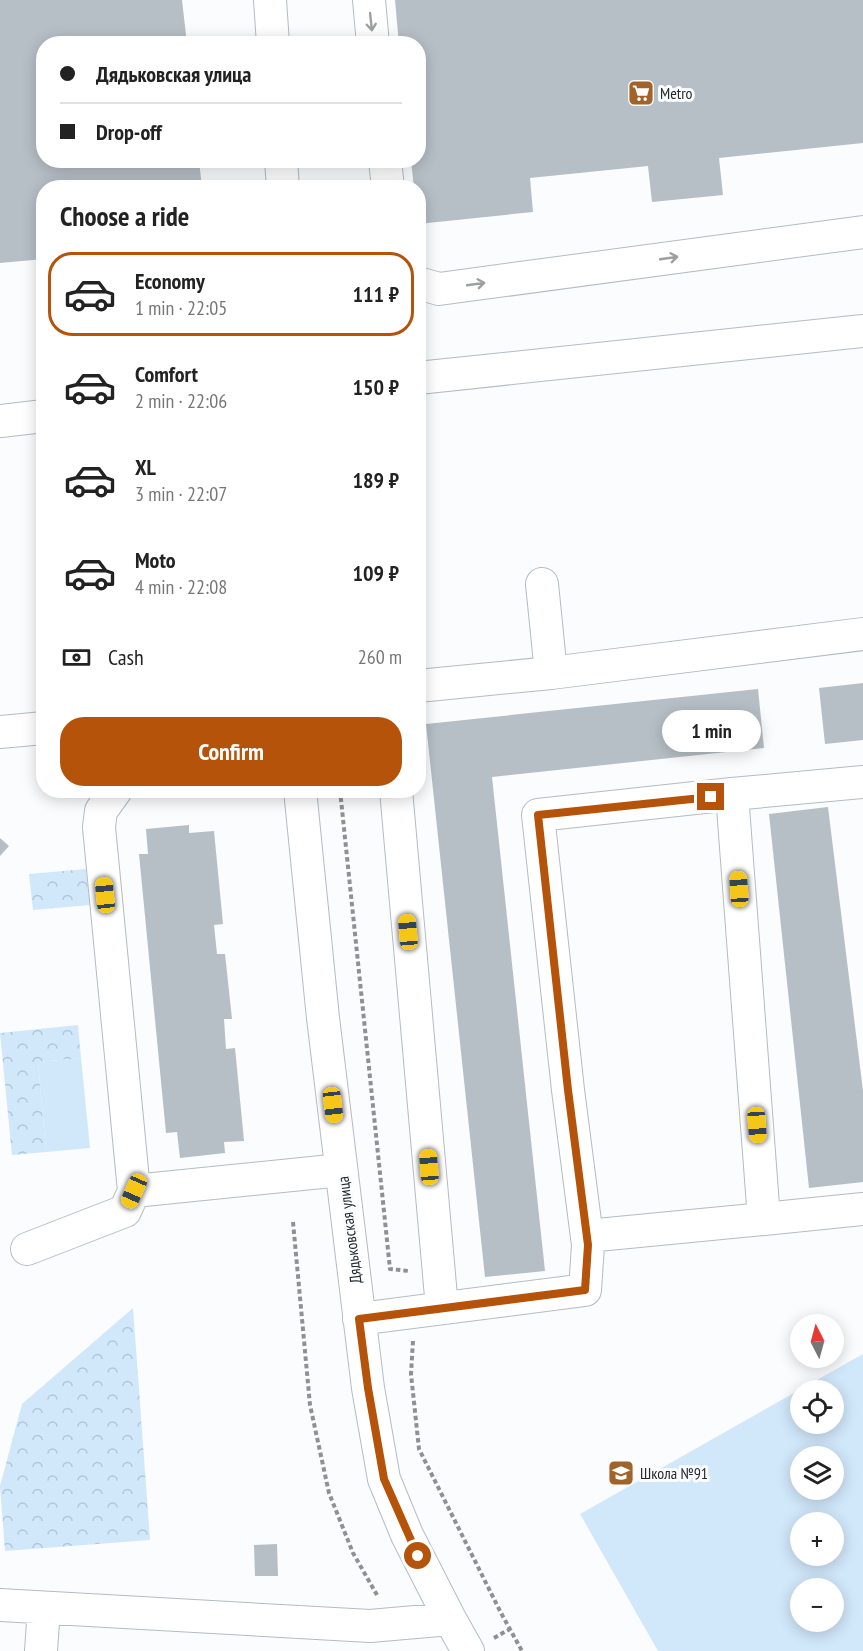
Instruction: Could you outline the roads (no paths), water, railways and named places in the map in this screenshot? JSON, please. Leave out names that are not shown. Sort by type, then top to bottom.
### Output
[{"type":"street","points":[[270,0],[272,36]]},
{"type":"street","points":[[369,0],[372,36]]},
{"type":"street","points":[[426,285],[439,289],[863,232]]},
{"type":"street","points":[[426,377],[863,331]]},
{"type":"street","points":[[0,421],[36,417]]},
{"type":"street","points":[[542,584],[551,673]]},
{"type":"street","points":[[426,685],[551,673],[863,634]]},
{"type":"street","points":[[0,732],[36,729]]},
{"type":"street","points":[[359,1319],[585,1290],[588,1245],[568,1090],[538,815],[863,782]]},
{"type":"street","points":[[732,794],[764,1219]]},
{"type":"street","points":[[27,1249],[125,1211],[134,1191],[99,827],[100,811],[110,798]]},
{"type":"street","name":"Дядьковская улица","points":[[301,798],[323,1018],[359,1319],[384,1479],[408,1536],[468,1651]]},
{"type":"street","points":[[396,798],[428,1310]]},
{"type":"street","points":[[134,1191],[341,1170]]},
{"type":"street","points":[[587,1236],[863,1209]]},
{"type":"street","points":[[0,1605],[370,1626],[450,1619]]},
{"type":"street","points":[[41,1651],[44,1608]]},
{"type":"place","name":"Metro","points":[[641,93]]},
{"type":"place","name":"Школа №91","points":[[621,1473]]}]
